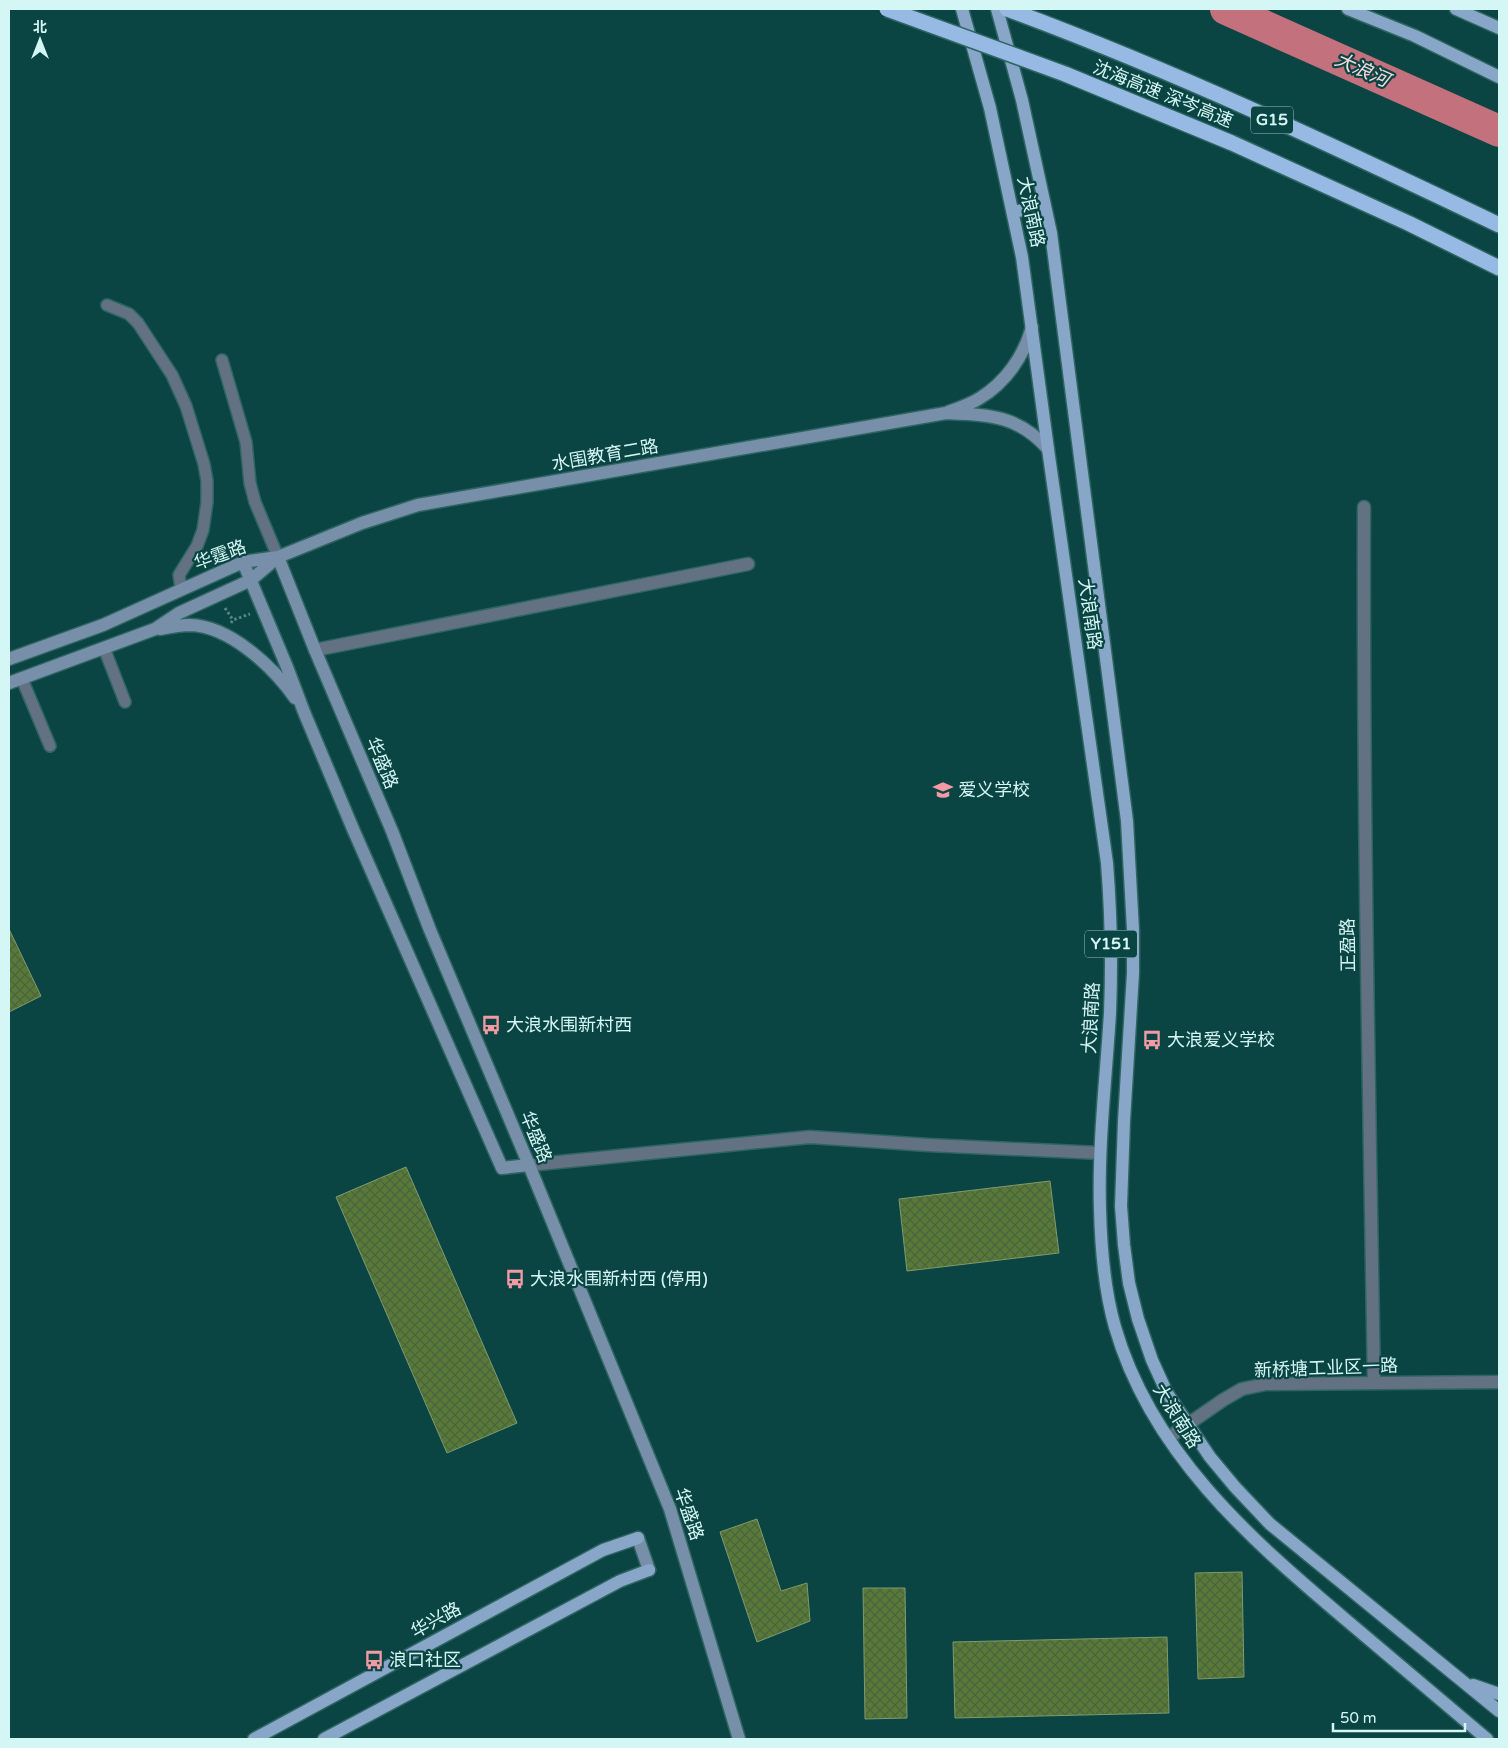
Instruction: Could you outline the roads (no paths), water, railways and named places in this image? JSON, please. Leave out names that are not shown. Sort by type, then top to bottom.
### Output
[{"type":"highway","name":"沈海高速 深岑高速","points":[[887,9],[1065,74],[1232,143],[1408,223],[1499,268]]},
{"type":"highway","name":"沈海高速 深岑高速","points":[[1006,9],[1211,92],[1408,181],[1499,225]]},
{"type":"main road","name":"大浪南路","points":[[962,9],[990,108],[1022,257],[1108,863],[1112,965],[1100,1153],[1100,1207],[1101,1251],[1106,1288],[1115,1328],[1130,1369],[1144,1398],[1168,1438],[1218,1503],[1254,1540],[1487,1739]]},
{"type":"main road","name":"大浪南路","points":[[997,9],[1022,100],[1051,233],[1127,821],[1133,930],[1133,972],[1123,1130],[1121,1206],[1129,1283],[1138,1319],[1152,1360],[1167,1393],[1187,1425],[1226,1476],[1270,1524],[1499,1712]]},
{"type":"main road","points":[[1348,9],[1415,36],[1499,77]]},
{"type":"main road","points":[[1456,9],[1499,28]]},
{"type":"main road","points":[[1013,212],[1045,206]]},
{"type":"main road","points":[[946,413],[980,398],[996,387],[1018,360],[1029,336],[1032,324]]},
{"type":"main road","points":[[946,413],[978,414],[1008,421],[1030,431],[1048,449]]},
{"type":"main road","name":"水围教育二路","points":[[278,557],[362,523],[418,505],[946,413]]},
{"type":"main road","name":"华霆路","points":[[9,658],[94,628],[243,562],[278,557]]},
{"type":"main road","name":"华霆路","points":[[9,683],[155,629],[179,613],[252,580],[278,557]]},
{"type":"main road","name":"华盛路","points":[[278,557],[670,1509],[739,1739]]},
{"type":"main road","points":[[243,562],[353,829],[502,1168],[529,1165]]},
{"type":"main road","points":[[155,629],[191,625],[225,634],[263,663],[290,692],[304,712]]},
{"type":"main road","name":"华兴路","points":[[254,1739],[603,1550],[638,1538],[649,1570],[620,1581],[324,1739]]},
{"type":"main road","points":[[1461,1680],[1481,1689],[1499,1694]]},
{"type":"street","name":"正盈路","points":[[1364,507],[1365,916],[1374,1383]]},
{"type":"street","points":[[315,650],[748,564]]},
{"type":"street","points":[[529,1165],[810,1137],[1100,1153]]},
{"type":"street","name":"新桥塘工业区一路","points":[[1168,1438],[1222,1400],[1242,1389],[1266,1384],[1499,1382]]},
{"type":"lane","points":[[107,305],[129,314],[138,323],[167,367],[180,390],[204,464],[207,481],[206,515],[197,546],[179,575],[182,588]]},
{"type":"lane","points":[[222,360],[246,442],[250,483],[255,502],[278,557]]},
{"type":"lane","points":[[104,648],[126,702]]},
{"type":"lane","points":[[22,679],[50,746]]},
{"type":"waterway","name":"大浪河","points":[[1226,9],[1499,131]]},
{"type":"place","name":"爱义学校","points":[[943,790]]},
{"type":"place","name":"大浪水围新村西","points":[[491,1025]]},
{"type":"place","name":"大浪爱义学校","points":[[1152,1040]]},
{"type":"place","name":"大浪水围新村西 (停用)","points":[[515,1279]]},
{"type":"place","name":"浪口社区","points":[[374,1660]]}]
